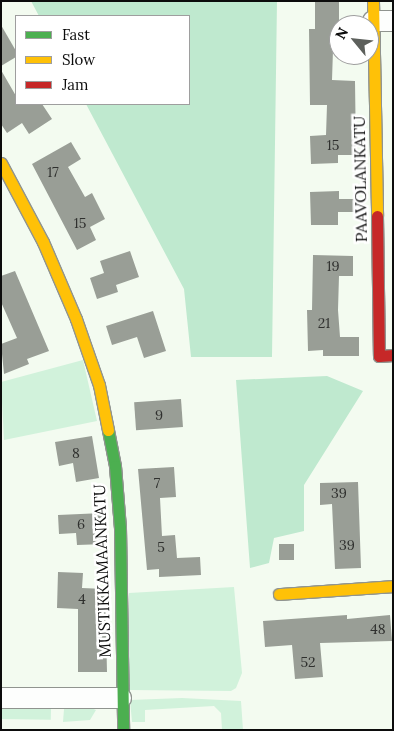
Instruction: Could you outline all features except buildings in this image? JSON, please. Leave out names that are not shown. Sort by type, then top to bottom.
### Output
[{"type":"street","name":"PAAVOLANKATU","points":[[373,1],[383,21],[379,356],[393,355]]},
{"type":"street","name":"MUSTIKKAMAANKATU","points":[[1,163],[47,250],[76,320],[99,385],[114,466],[120,528],[121,698],[123,730]]},
{"type":"street","points":[[279,594],[393,586]]},
{"type":"street","points":[[1,698],[121,698]]},
{"type":"green space","points":[[31,1],[277,1],[272,357],[191,357],[184,289],[87,105],[190,105],[190,15],[38,15]]},
{"type":"green space","points":[[83,360],[97,421],[4,440],[1,382]]},
{"type":"green space","points":[[327,376],[363,391],[304,485],[304,531],[274,538],[269,563],[250,568],[236,380]]},
{"type":"green space","points":[[234,587],[242,673],[236,688],[231,691],[129,690],[129,593]]},
{"type":"green space","points":[[182,698],[241,701],[243,730],[222,730],[221,713],[214,706],[145,710],[145,722],[132,722],[130,700]]},
{"type":"green space","points":[[1,708],[51,709],[51,720],[1,719]]},
{"type":"green space","points":[[91,708],[96,710],[90,720],[63,722],[64,709]]},
{"type":"traffic: fast","points":[[108,430],[115,466],[120,528],[123,730]]},
{"type":"traffic: slow","points":[[373,1],[377,216]]},
{"type":"traffic: slow","points":[[1,163],[43,242],[76,319],[99,385],[108,430]]},
{"type":"traffic: slow","points":[[279,594],[393,586]]},
{"type":"traffic: jam","points":[[377,216],[379,356],[393,355]]}]
